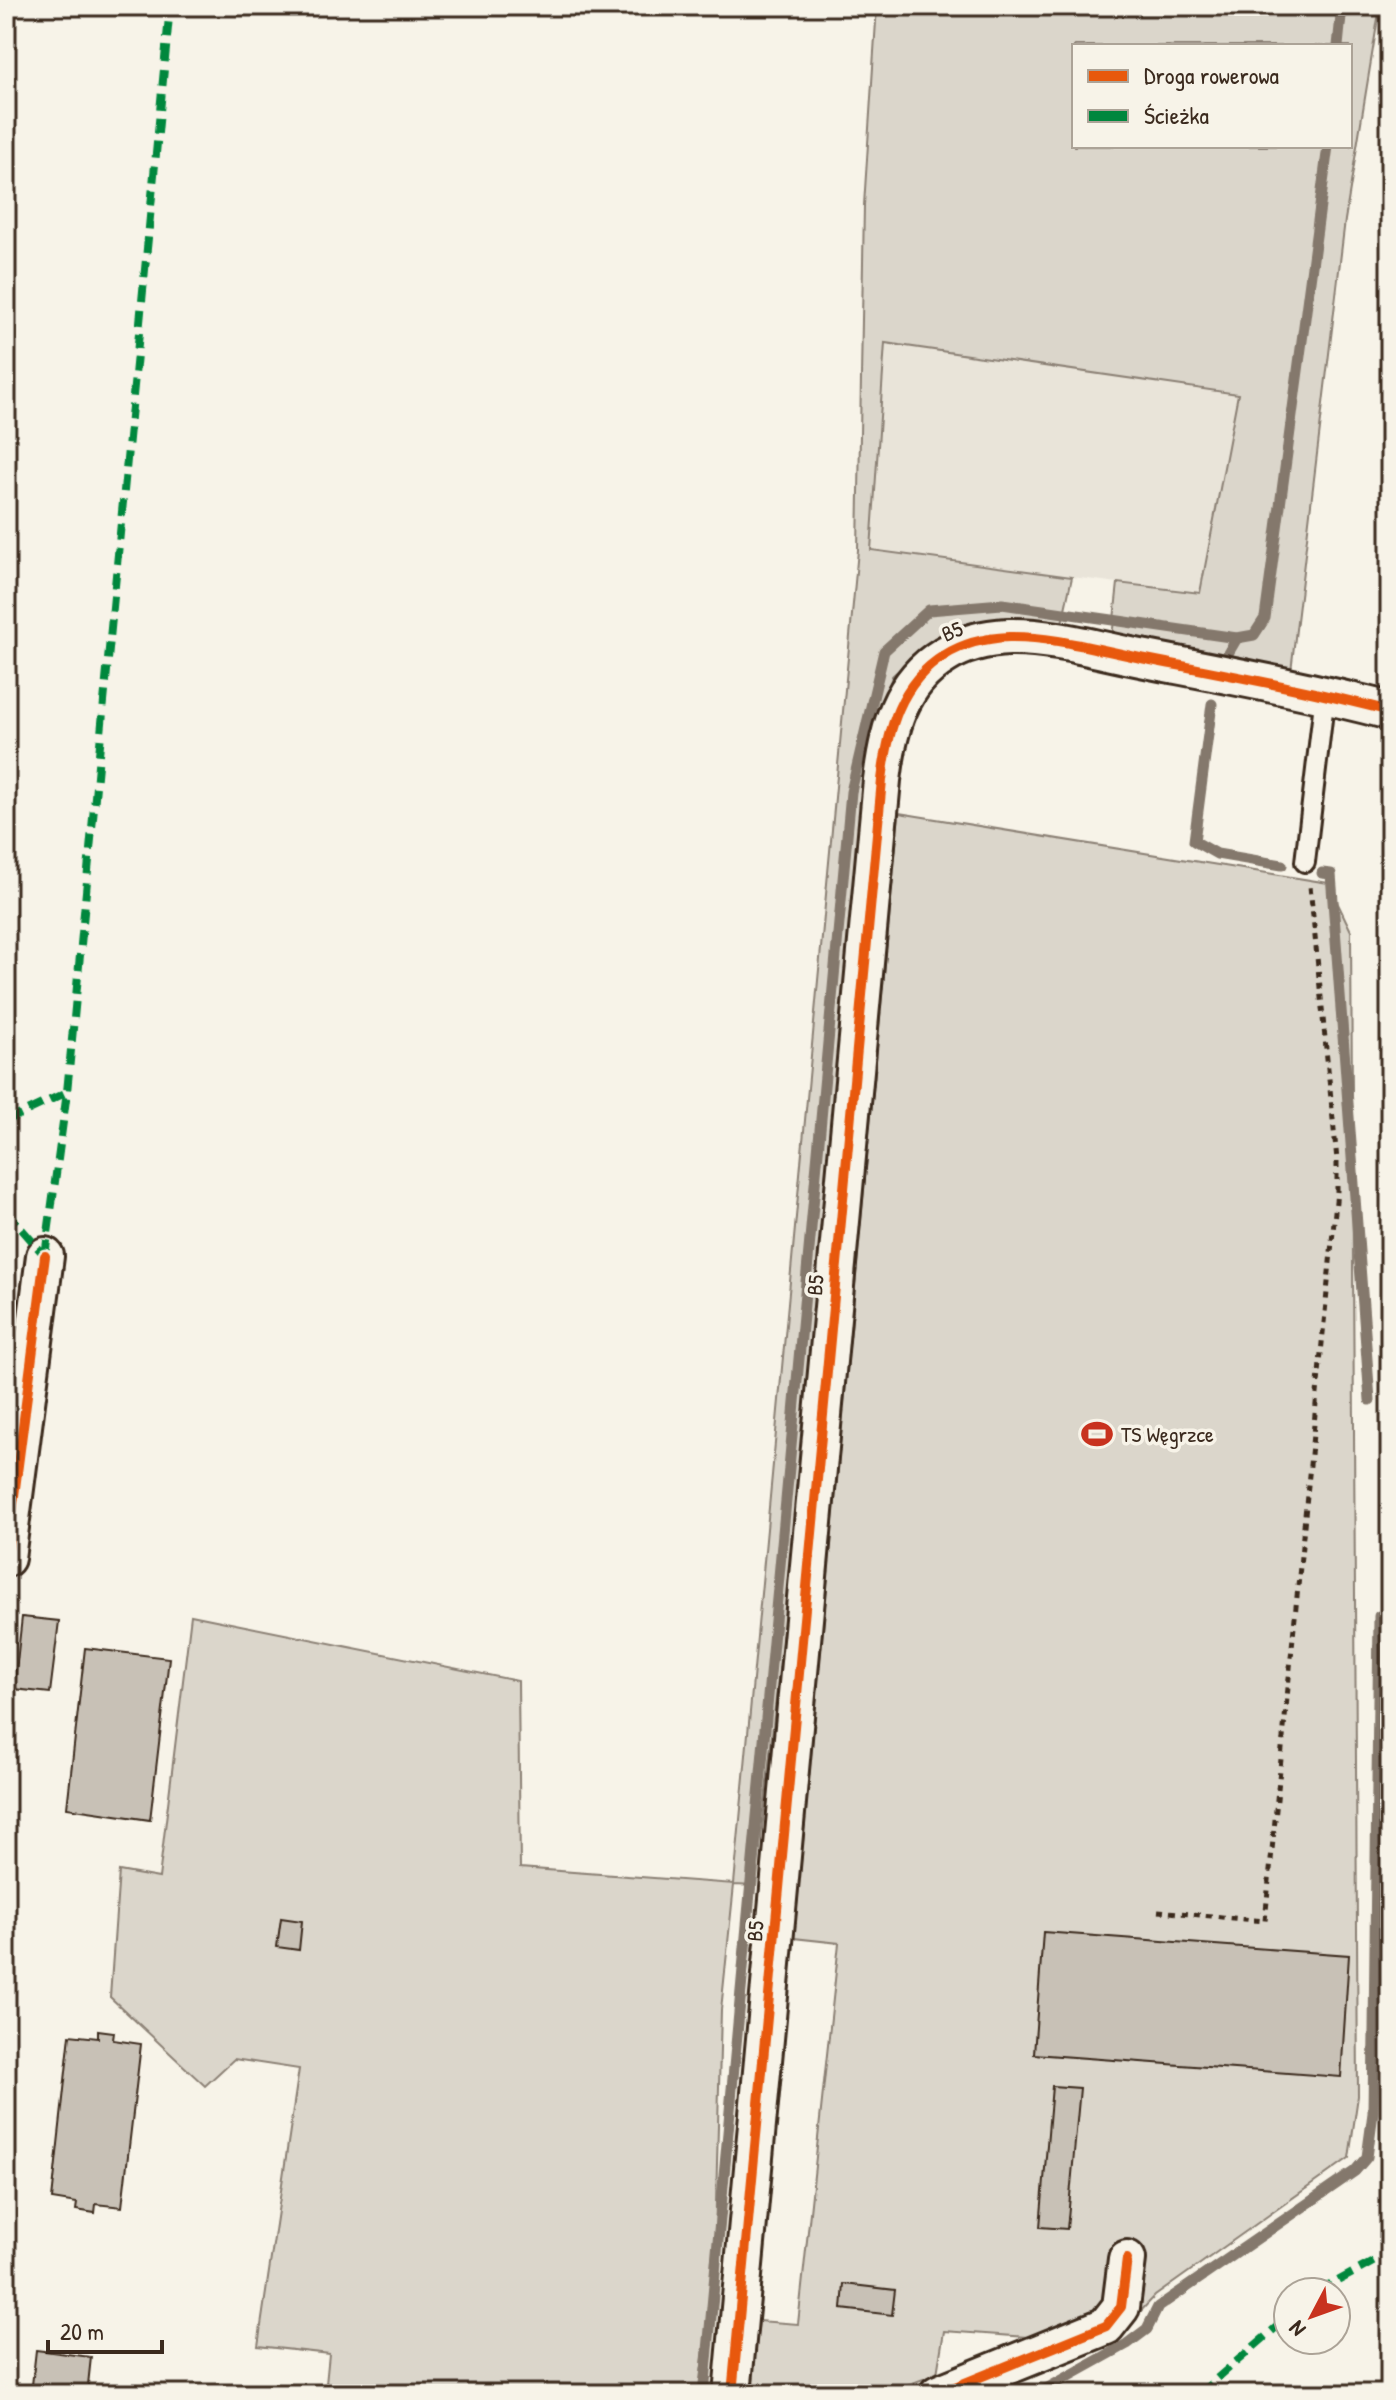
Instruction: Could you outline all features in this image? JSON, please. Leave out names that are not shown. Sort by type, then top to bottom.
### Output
[{"type":"street","name":"B5","points":[[732,2394],[882,780],[891,725],[905,692],[944,655],[976,642],[1010,637],[1083,647],[1325,694],[1390,711]]},
{"type":"street","points":[[6,1558],[45,1256]]},
{"type":"street","points":[[938,2394],[1106,2326],[1121,2307],[1127,2259]]},
{"type":"lane","points":[[1305,862],[1325,694]]},
{"type":"path","points":[[1158,1911],[1265,1921],[1337,1191],[1337,1160],[1305,862]]},
{"type":"shaded area","points":[[877,6],[1380,6],[1345,220],[1291,671],[1112,638],[1118,583],[1200,593],[1238,394],[885,343],[871,550],[1072,577],[1062,623],[973,622],[934,638],[892,676],[869,758],[837,1126],[756,1886],[734,1885],[721,2010],[714,2279],[698,2394],[325,2394],[329,2354],[258,2346],[299,2069],[234,2059],[205,2086],[110,1997],[119,1871],[159,1878],[191,1615],[518,1681],[520,1868],[734,1884],[858,550],[864,205]]},
{"type":"shaded area","points":[[885,342],[1238,394],[1200,594],[871,550]]},
{"type":"shaded area","name":"TS Węgrzce","points":[[899,813],[1328,883],[1351,931],[1358,2096],[1349,2158],[1155,2296],[1106,2348],[1055,2339],[944,2331],[937,2374],[883,2394],[749,2394],[759,2321],[798,2324],[839,1943],[794,1938]]},
{"type":"building","points":[[22,1617],[59,1621],[50,1693],[14,1689]]},
{"type":"building","points":[[85,1648],[169,1658],[150,1820],[67,1808]]},
{"type":"building","points":[[281,1918],[302,1921],[299,1950],[277,1947]]},
{"type":"building","points":[[1043,1932],[1349,1955],[1341,2077],[1034,2054]]},
{"type":"building","points":[[98,2030],[114,2032],[113,2040],[141,2044],[122,2207],[96,2204],[95,2213],[76,2210],[77,2203],[52,2199],[70,2035],[98,2038]]},
{"type":"building","points":[[1052,2086],[1080,2088],[1067,2229],[1040,2227]]},
{"type":"building","points":[[844,2284],[895,2290],[892,2315],[842,2309]]},
{"type":"building","points":[[36,2350],[91,2357],[87,2394],[31,2394]]},
{"type":"waterway","points":[[1338,44],[1342,6]]},
{"type":"waterway","points":[[704,2394],[851,792],[884,651],[929,610],[1002,604],[1237,638],[1254,635],[1265,618],[1328,148]]},
{"type":"waterway","points":[[1227,655],[1237,638]]},
{"type":"waterway","points":[[1212,704],[1194,841],[1217,854],[1282,865]]},
{"type":"waterway","points":[[1322,873],[1331,874],[1370,1400]]},
{"type":"waterway","points":[[1037,2394],[1127,2344],[1147,2329],[1158,2307],[1355,2171],[1367,2157],[1373,2113],[1379,1616]]},
{"type":"marked path","points":[[45,1256],[67,1092],[170,6]]},
{"type":"marked path","points":[[6,1121],[67,1092]]},
{"type":"marked path","points":[[6,1211],[45,1256]]},
{"type":"marked path","points":[[1347,2276],[1390,2253]]},
{"type":"marked path","points":[[1199,2394],[1272,2331]]},
{"type":"cycle path","points":[[732,2394],[882,780],[898,709],[917,679],[945,655],[976,642],[1026,637],[1078,645],[1390,711]]},
{"type":"cycle path","points":[[6,1558],[45,1256]]},
{"type":"cycle path","points":[[938,2394],[1106,2326],[1121,2307],[1127,2259]]},
{"type":"place","name":"TS Węgrzce","points":[[1097,1434]]}]
